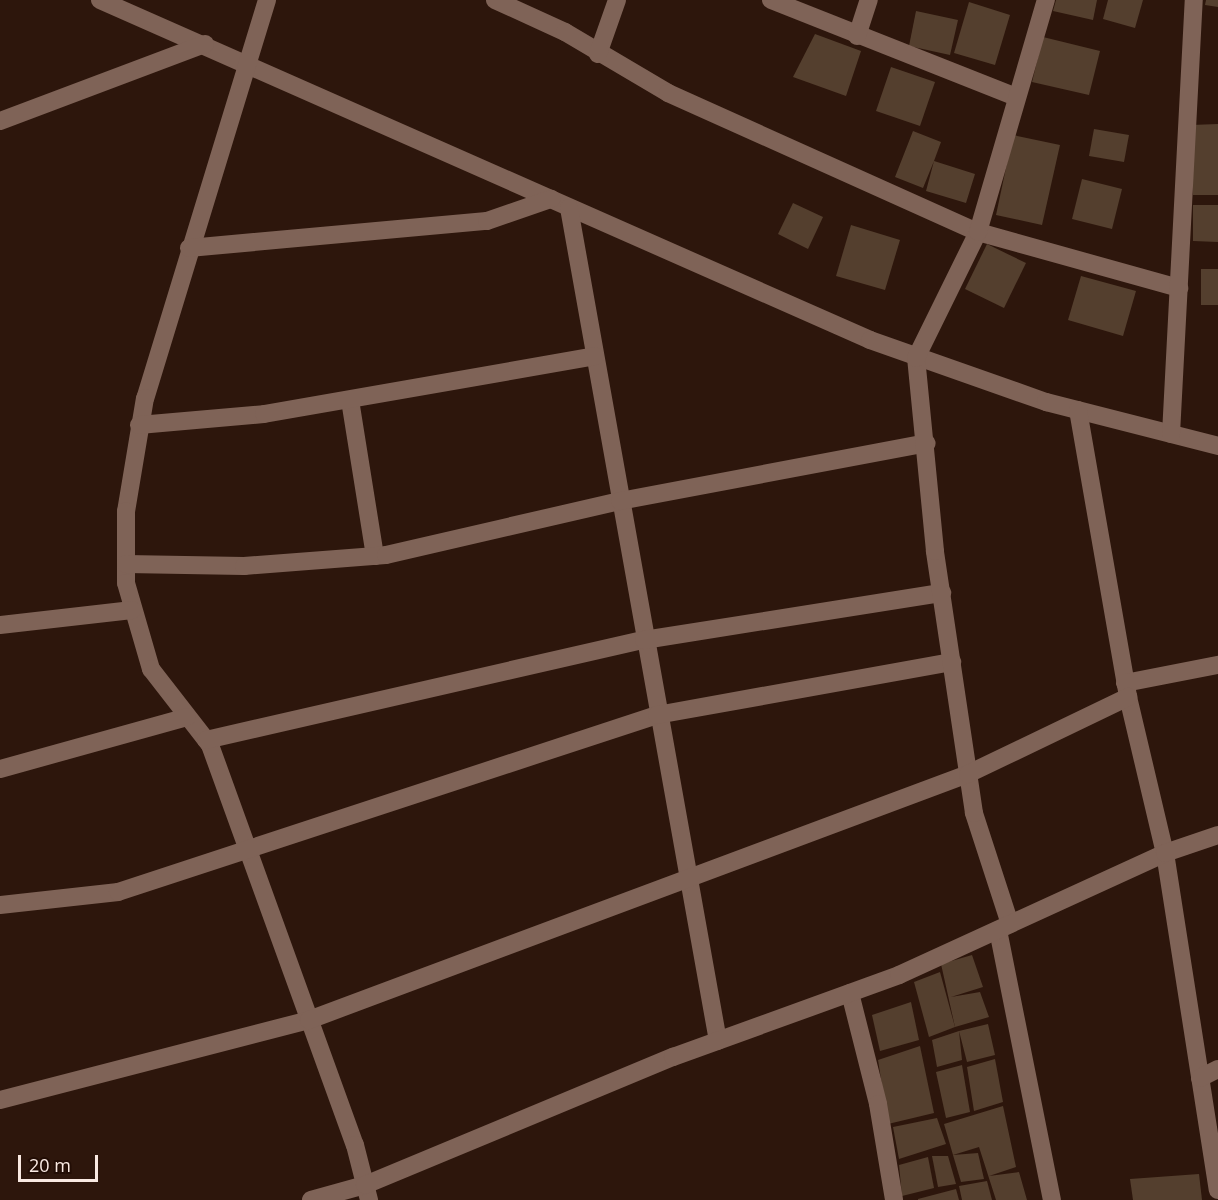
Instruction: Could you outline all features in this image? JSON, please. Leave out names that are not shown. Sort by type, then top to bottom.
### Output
[{"type":"street","points":[[100,0],[248,62],[569,208],[916,358],[1078,410],[1218,446]]},
{"type":"street","points":[[267,0],[189,248],[139,424],[126,511],[126,564],[132,610],[152,669],[206,740],[309,1020],[367,1193]]},
{"type":"street","points":[[495,0],[668,93],[978,232],[1179,288]]},
{"type":"street","points":[[598,54],[617,0]]},
{"type":"street","points":[[771,0],[857,36],[1016,96]]},
{"type":"street","points":[[857,36],[869,0]]},
{"type":"street","points":[[1046,0],[978,232],[916,358],[942,593],[974,813],[1004,927],[1052,1200]]},
{"type":"street","points":[[1171,434],[1194,0]]},
{"type":"street","points":[[0,121],[205,44]]},
{"type":"street","points":[[189,248],[487,221],[551,200]]},
{"type":"street","points":[[569,208],[657,715],[718,1041]]},
{"type":"street","points":[[139,424],[264,414],[595,356]]},
{"type":"street","points":[[350,400],[375,556]]},
{"type":"street","points":[[1078,410],[1127,690],[1165,853],[1218,1190]]},
{"type":"street","points":[[126,564],[244,566],[375,556],[620,501],[927,442]]},
{"type":"street","points":[[206,740],[644,640],[942,593]]},
{"type":"street","points":[[0,625],[132,610]]},
{"type":"street","points":[[0,905],[118,892],[657,715],[952,662]]},
{"type":"street","points":[[0,1100],[309,1020],[968,774],[1127,690],[1218,665]]},
{"type":"street","points":[[0,769],[187,717]]},
{"type":"street","points":[[311,1200],[367,1193],[718,1041],[849,993],[1004,927],[1165,853],[1218,835]]},
{"type":"street","points":[[849,993],[878,1104],[894,1200]]},
{"type":"street","points":[[1200,1078],[1218,1069]]},
{"type":"building","points":[[1056,0],[1097,0],[1093,20],[1053,11]]},
{"type":"building","points":[[1108,0],[1143,0],[1135,28],[1103,19]]},
{"type":"building","points":[[1206,0],[1218,0],[1218,7],[1205,5]]},
{"type":"building","points":[[969,2],[1010,15],[995,65],[954,53]]},
{"type":"building","points":[[916,11],[958,20],[950,55],[909,46]]},
{"type":"building","points":[[815,34],[861,51],[846,96],[793,77]]},
{"type":"building","points":[[1043,37],[1100,51],[1089,95],[1032,82]]},
{"type":"building","points":[[891,67],[935,82],[920,126],[876,111]]},
{"type":"building","points":[[1218,124],[1218,195],[1193,195],[1191,125]]},
{"type":"building","points":[[1094,129],[1129,135],[1124,162],[1089,156]]},
{"type":"building","points":[[913,131],[941,142],[923,188],[895,177]]},
{"type":"building","points":[[1013,135],[1060,145],[1042,225],[996,215]]},
{"type":"building","points":[[934,161],[975,174],[966,203],[926,191]]},
{"type":"building","points":[[1082,179],[1122,189],[1112,229],[1072,219]]},
{"type":"building","points":[[793,203],[823,217],[808,249],[778,234]]},
{"type":"building","points":[[1193,205],[1218,205],[1218,242],[1193,241]]},
{"type":"building","points":[[851,225],[900,240],[885,290],[836,276]]},
{"type":"building","points":[[987,244],[1026,263],[1004,308],[965,289]]},
{"type":"building","points":[[1201,269],[1218,269],[1218,305],[1201,305]]},
{"type":"building","points":[[1081,276],[1136,291],[1123,336],[1068,320]]},
{"type":"building","points":[[972,955],[983,987],[951,997],[980,992],[989,1017],[955,1027],[941,964]]},
{"type":"building","points":[[940,972],[955,1027],[929,1037],[914,982]]},
{"type":"building","points":[[911,1002],[919,1040],[880,1051],[872,1015]]},
{"type":"building","points":[[988,1024],[995,1055],[967,1062],[959,1031]]},
{"type":"building","points":[[959,1031],[962,1060],[937,1067],[932,1040]]},
{"type":"building","points":[[920,1046],[934,1113],[888,1124],[878,1060]]},
{"type":"building","points":[[995,1059],[1003,1102],[974,1111],[967,1067]]},
{"type":"building","points":[[962,1065],[970,1112],[946,1118],[936,1072]]},
{"type":"building","points":[[1003,1106],[1016,1167],[989,1176],[1019,1172],[1027,1200],[996,1200],[979,1147],[953,1155],[944,1124]]},
{"type":"building","points":[[937,1118],[946,1144],[899,1159],[893,1127]]},
{"type":"building","points":[[978,1153],[984,1179],[961,1182],[953,1155]]},
{"type":"building","points":[[932,1156],[948,1156],[956,1184],[938,1187]]},
{"type":"building","points":[[928,1157],[934,1188],[902,1196],[899,1165]]},
{"type":"building","points":[[1199,1174],[1202,1200],[1133,1200],[1130,1179]]},
{"type":"building","points":[[987,1181],[992,1200],[962,1200],[959,1186]]},
{"type":"building","points":[[956,1189],[959,1200],[918,1200],[918,1199]]}]
